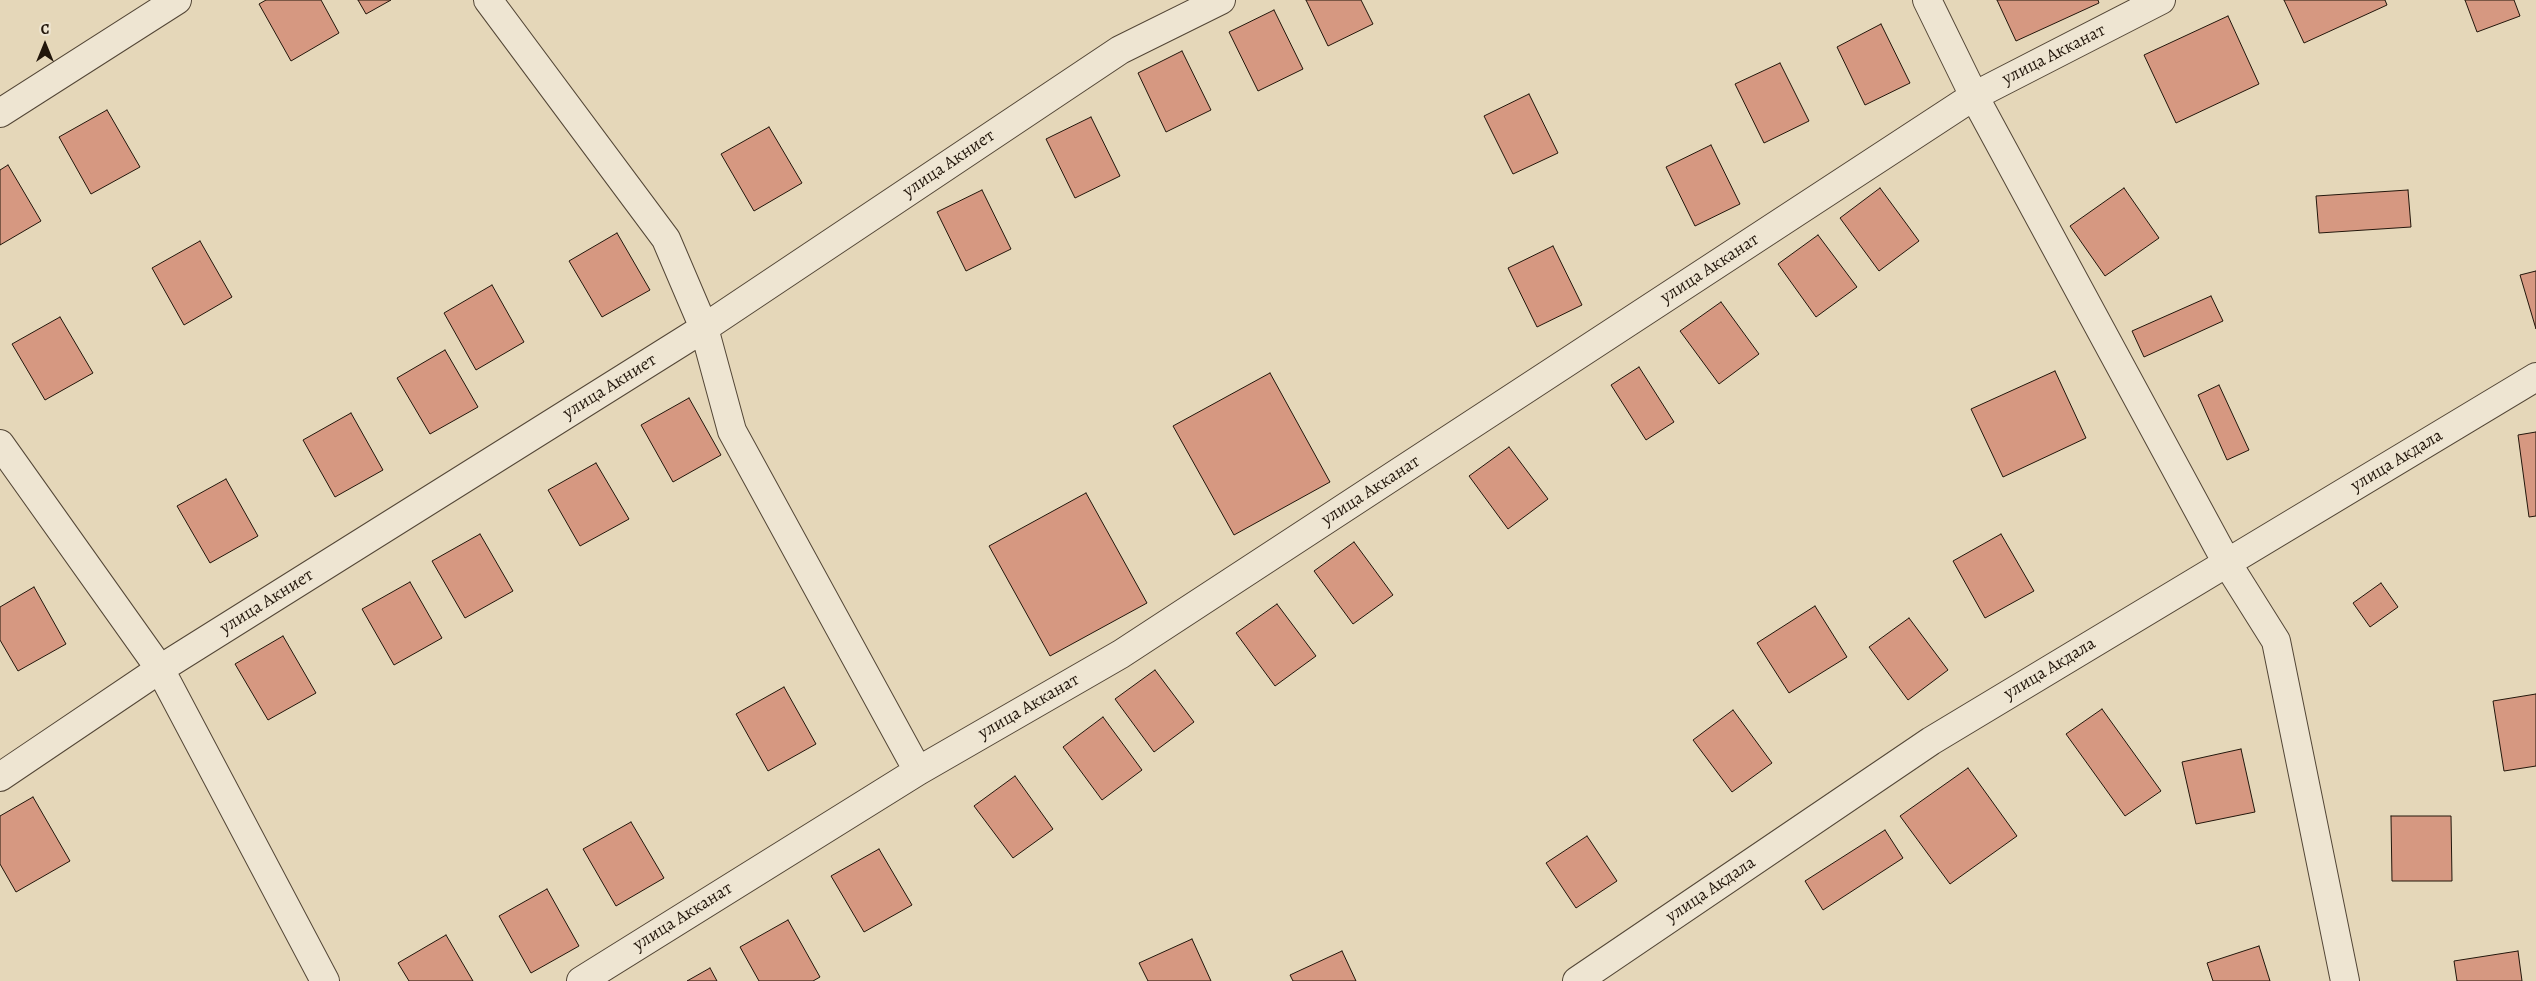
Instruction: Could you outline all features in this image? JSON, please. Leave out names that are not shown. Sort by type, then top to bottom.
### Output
[{"type":"street","points":[[0,113],[177,0]]},
{"type":"street","points":[[488,0],[666,240],[704,328],[732,431],[918,772]]},
{"type":"street","name":"улица Акниет","points":[[0,777],[160,669],[704,328],[1120,50],[1222,0]]},
{"type":"street","points":[[1927,0],[1974,96],[2227,563],[2276,641],[2345,981]]},
{"type":"street","name":"улица Акканат","points":[[581,981],[918,772],[1121,654],[1974,96],[2161,0]]},
{"type":"street","name":"улица Акдала","points":[[1577,981],[1931,741],[2536,377]]},
{"type":"street","points":[[0,444],[160,669],[325,981]]},
{"type":"building","points":[[266,0],[321,0],[339,33],[291,61],[259,4]]},
{"type":"building","points":[[358,0],[391,0],[366,14]]},
{"type":"building","points":[[1306,0],[1361,0],[1373,24],[1328,46]]},
{"type":"building","points":[[1997,0],[2098,0],[2099,3],[2016,41]]},
{"type":"building","points":[[2284,0],[2385,0],[2387,5],[2304,43]]},
{"type":"building","points":[[2465,0],[2514,0],[2520,16],[2477,32]]},
{"type":"building","points":[[1274,10],[1303,69],[1258,91],[1229,32]]},
{"type":"building","points":[[2228,16],[2259,84],[2176,123],[2144,55]]},
{"type":"building","points":[[1881,24],[1910,83],[1865,105],[1837,47]]},
{"type":"building","points":[[1182,51],[1211,110],[1166,132],[1138,73]]},
{"type":"building","points":[[1780,63],[1809,121],[1764,143],[1735,84]]},
{"type":"building","points":[[1529,94],[1558,153],[1513,174],[1484,116]]},
{"type":"building","points":[[107,110],[140,167],[91,194],[59,137]]},
{"type":"building","points":[[1091,117],[1120,176],[1075,198],[1046,139]]},
{"type":"building","points":[[769,127],[802,183],[754,211],[721,154]]},
{"type":"building","points":[[1711,145],[1740,204],[1695,226],[1666,167]]},
{"type":"building","points":[[8,165],[41,221],[0,245],[0,170]]},
{"type":"building","points":[[1880,188],[1919,241],[1879,271],[1840,218]]},
{"type":"building","points":[[2124,188],[2159,238],[2105,276],[2070,226]]},
{"type":"building","points":[[982,190],[1011,249],[966,271],[937,212]]},
{"type":"building","points":[[2408,190],[2411,227],[2319,233],[2316,196]]},
{"type":"building","points":[[617,233],[650,290],[602,317],[569,261]]},
{"type":"building","points":[[1818,235],[1857,287],[1816,317],[1778,264]]},
{"type":"building","points":[[200,241],[232,297],[184,325],[152,268]]},
{"type":"building","points":[[1553,246],[1582,305],[1537,327],[1508,268]]},
{"type":"building","points":[[2536,271],[2536,329],[2520,275]]},
{"type":"building","points":[[492,285],[524,342],[476,370],[444,313]]},
{"type":"building","points":[[2211,296],[2223,321],[2144,357],[2132,331]]},
{"type":"building","points":[[1721,302],[1759,354],[1719,384],[1680,331]]},
{"type":"building","points":[[60,317],[93,373],[45,400],[12,344]]},
{"type":"building","points":[[445,350],[478,407],[430,434],[397,378]]},
{"type":"building","points":[[1639,367],[1674,422],[1646,440],[1611,385]]},
{"type":"building","points":[[2055,371],[2086,438],[2003,477],[1971,409]]},
{"type":"building","points":[[1270,373],[1330,482],[1234,535],[1173,426]]},
{"type":"building","points":[[2219,385],[2249,450],[2227,460],[2198,395]]},
{"type":"building","points":[[689,398],[721,455],[673,482],[641,425]]},
{"type":"building","points":[[351,413],[383,470],[335,497],[303,440]]},
{"type":"building","points":[[2536,432],[2536,516],[2529,517],[2518,435]]},
{"type":"building","points":[[1509,447],[1548,499],[1508,529],[1469,476]]},
{"type":"building","points":[[596,463],[629,519],[580,546],[548,490]]},
{"type":"building","points":[[226,479],[258,536],[210,563],[177,506]]},
{"type":"building","points":[[1086,493],[1147,603],[1050,656],[989,546]]},
{"type":"building","points":[[480,534],[513,591],[465,618],[432,561]]},
{"type":"building","points":[[2001,534],[2034,591],[1985,618],[1953,561]]},
{"type":"building","points":[[1354,542],[1393,595],[1353,624],[1314,571]]},
{"type":"building","points":[[410,582],[442,638],[394,665],[362,609]]},
{"type":"building","points":[[2381,583],[2398,607],[2370,627],[2353,603]]},
{"type":"building","points":[[34,587],[66,644],[18,671],[0,640],[0,607]]},
{"type":"building","points":[[1277,604],[1316,656],[1275,686],[1236,633]]},
{"type":"building","points":[[1815,606],[1847,657],[1789,693],[1757,643]]},
{"type":"building","points":[[1909,618],[1948,670],[1908,700],[1869,647]]},
{"type":"building","points":[[283,636],[316,693],[268,720],[235,664]]},
{"type":"building","points":[[1155,670],[1194,722],[1154,752],[1115,699]]},
{"type":"building","points":[[784,687],[816,744],[768,771],[736,714]]},
{"type":"building","points":[[2536,694],[2536,766],[2504,771],[2493,701]]},
{"type":"building","points":[[2102,709],[2161,791],[2125,816],[2066,734]]},
{"type":"building","points":[[1733,710],[1772,763],[1732,792],[1693,740]]},
{"type":"building","points":[[1103,717],[1142,770],[1102,800],[1063,747]]},
{"type":"building","points":[[2241,749],[2255,812],[2196,824],[2182,762]]},
{"type":"building","points":[[1968,768],[2017,836],[1950,884],[1900,816]]},
{"type":"building","points":[[1015,776],[1053,829],[1013,858],[974,806]]},
{"type":"building","points":[[33,797],[70,861],[16,892],[0,864],[0,816]]},
{"type":"building","points":[[2391,816],[2451,816],[2452,881],[2392,881]]},
{"type":"building","points":[[631,822],[664,878],[616,906],[583,849]]},
{"type":"building","points":[[1885,830],[1903,858],[1823,910],[1805,881]]},
{"type":"building","points":[[1587,836],[1617,881],[1576,908],[1546,863]]},
{"type":"building","points":[[879,849],[912,905],[864,932],[831,876]]},
{"type":"building","points":[[547,889],[579,946],[531,973],[499,916]]},
{"type":"building","points":[[788,920],[820,977],[813,981],[759,981],[740,947]]},
{"type":"building","points":[[446,935],[473,981],[409,981],[398,963]]},
{"type":"building","points":[[1192,939],[1211,981],[1148,981],[1139,963]]},
{"type":"building","points":[[2259,946],[2270,981],[2213,981],[2207,963]]},
{"type":"building","points":[[1342,951],[1356,981],[1293,981],[1290,975]]},
{"type":"building","points":[[2518,951],[2522,981],[2457,981],[2454,961]]},
{"type":"building","points":[[710,968],[717,981],[687,981]]}]
